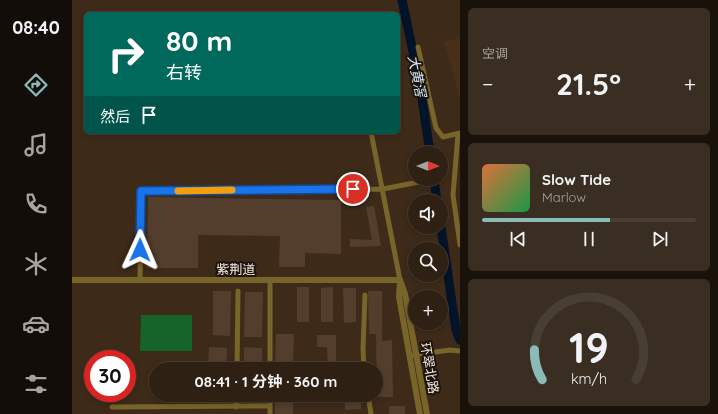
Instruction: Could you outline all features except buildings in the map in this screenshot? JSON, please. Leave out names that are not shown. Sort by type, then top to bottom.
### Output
[{"type":"street","points":[[418,47],[436,128],[443,137],[459,134],[453,195],[460,245]]},
{"type":"street","points":[[372,134],[400,280],[398,297],[420,414]]},
{"type":"street","points":[[140,280],[141,191],[383,189],[408,184]]},
{"type":"street","name":"紫荆道","points":[[72,280],[400,280]]},
{"type":"street","points":[[270,280],[270,362]]},
{"type":"street","name":"环翠北路","points":[[400,280],[405,294],[427,414]]},
{"type":"street","points":[[237,362],[238,291]]},
{"type":"street","points":[[364,362],[365,295]]},
{"type":"street","points":[[410,356],[450,350],[460,351]]},
{"type":"street","points":[[236,402],[236,407]]},
{"type":"street","points":[[270,402],[270,414]]},
{"type":"street","points":[[369,402],[371,414]]},
{"type":"street","points":[[112,407],[270,406]]},
{"type":"shaded area","points":[[460,38],[460,98],[444,42]]},
{"type":"green space","points":[[141,315],[192,315],[192,351],[140,351]]},
{"type":"waterway","name":"大黄滘","points":[[402,0],[420,85],[429,146]]},
{"type":"waterway","name":"大黄滘","points":[[435,186],[436,194]]},
{"type":"waterway","name":"大黄滘","points":[[442,234],[456,330],[460,340]]},
{"type":"slow traffic","points":[[178,191],[232,190]]},
{"type":"route","points":[[140,250],[141,191],[353,189]]}]
